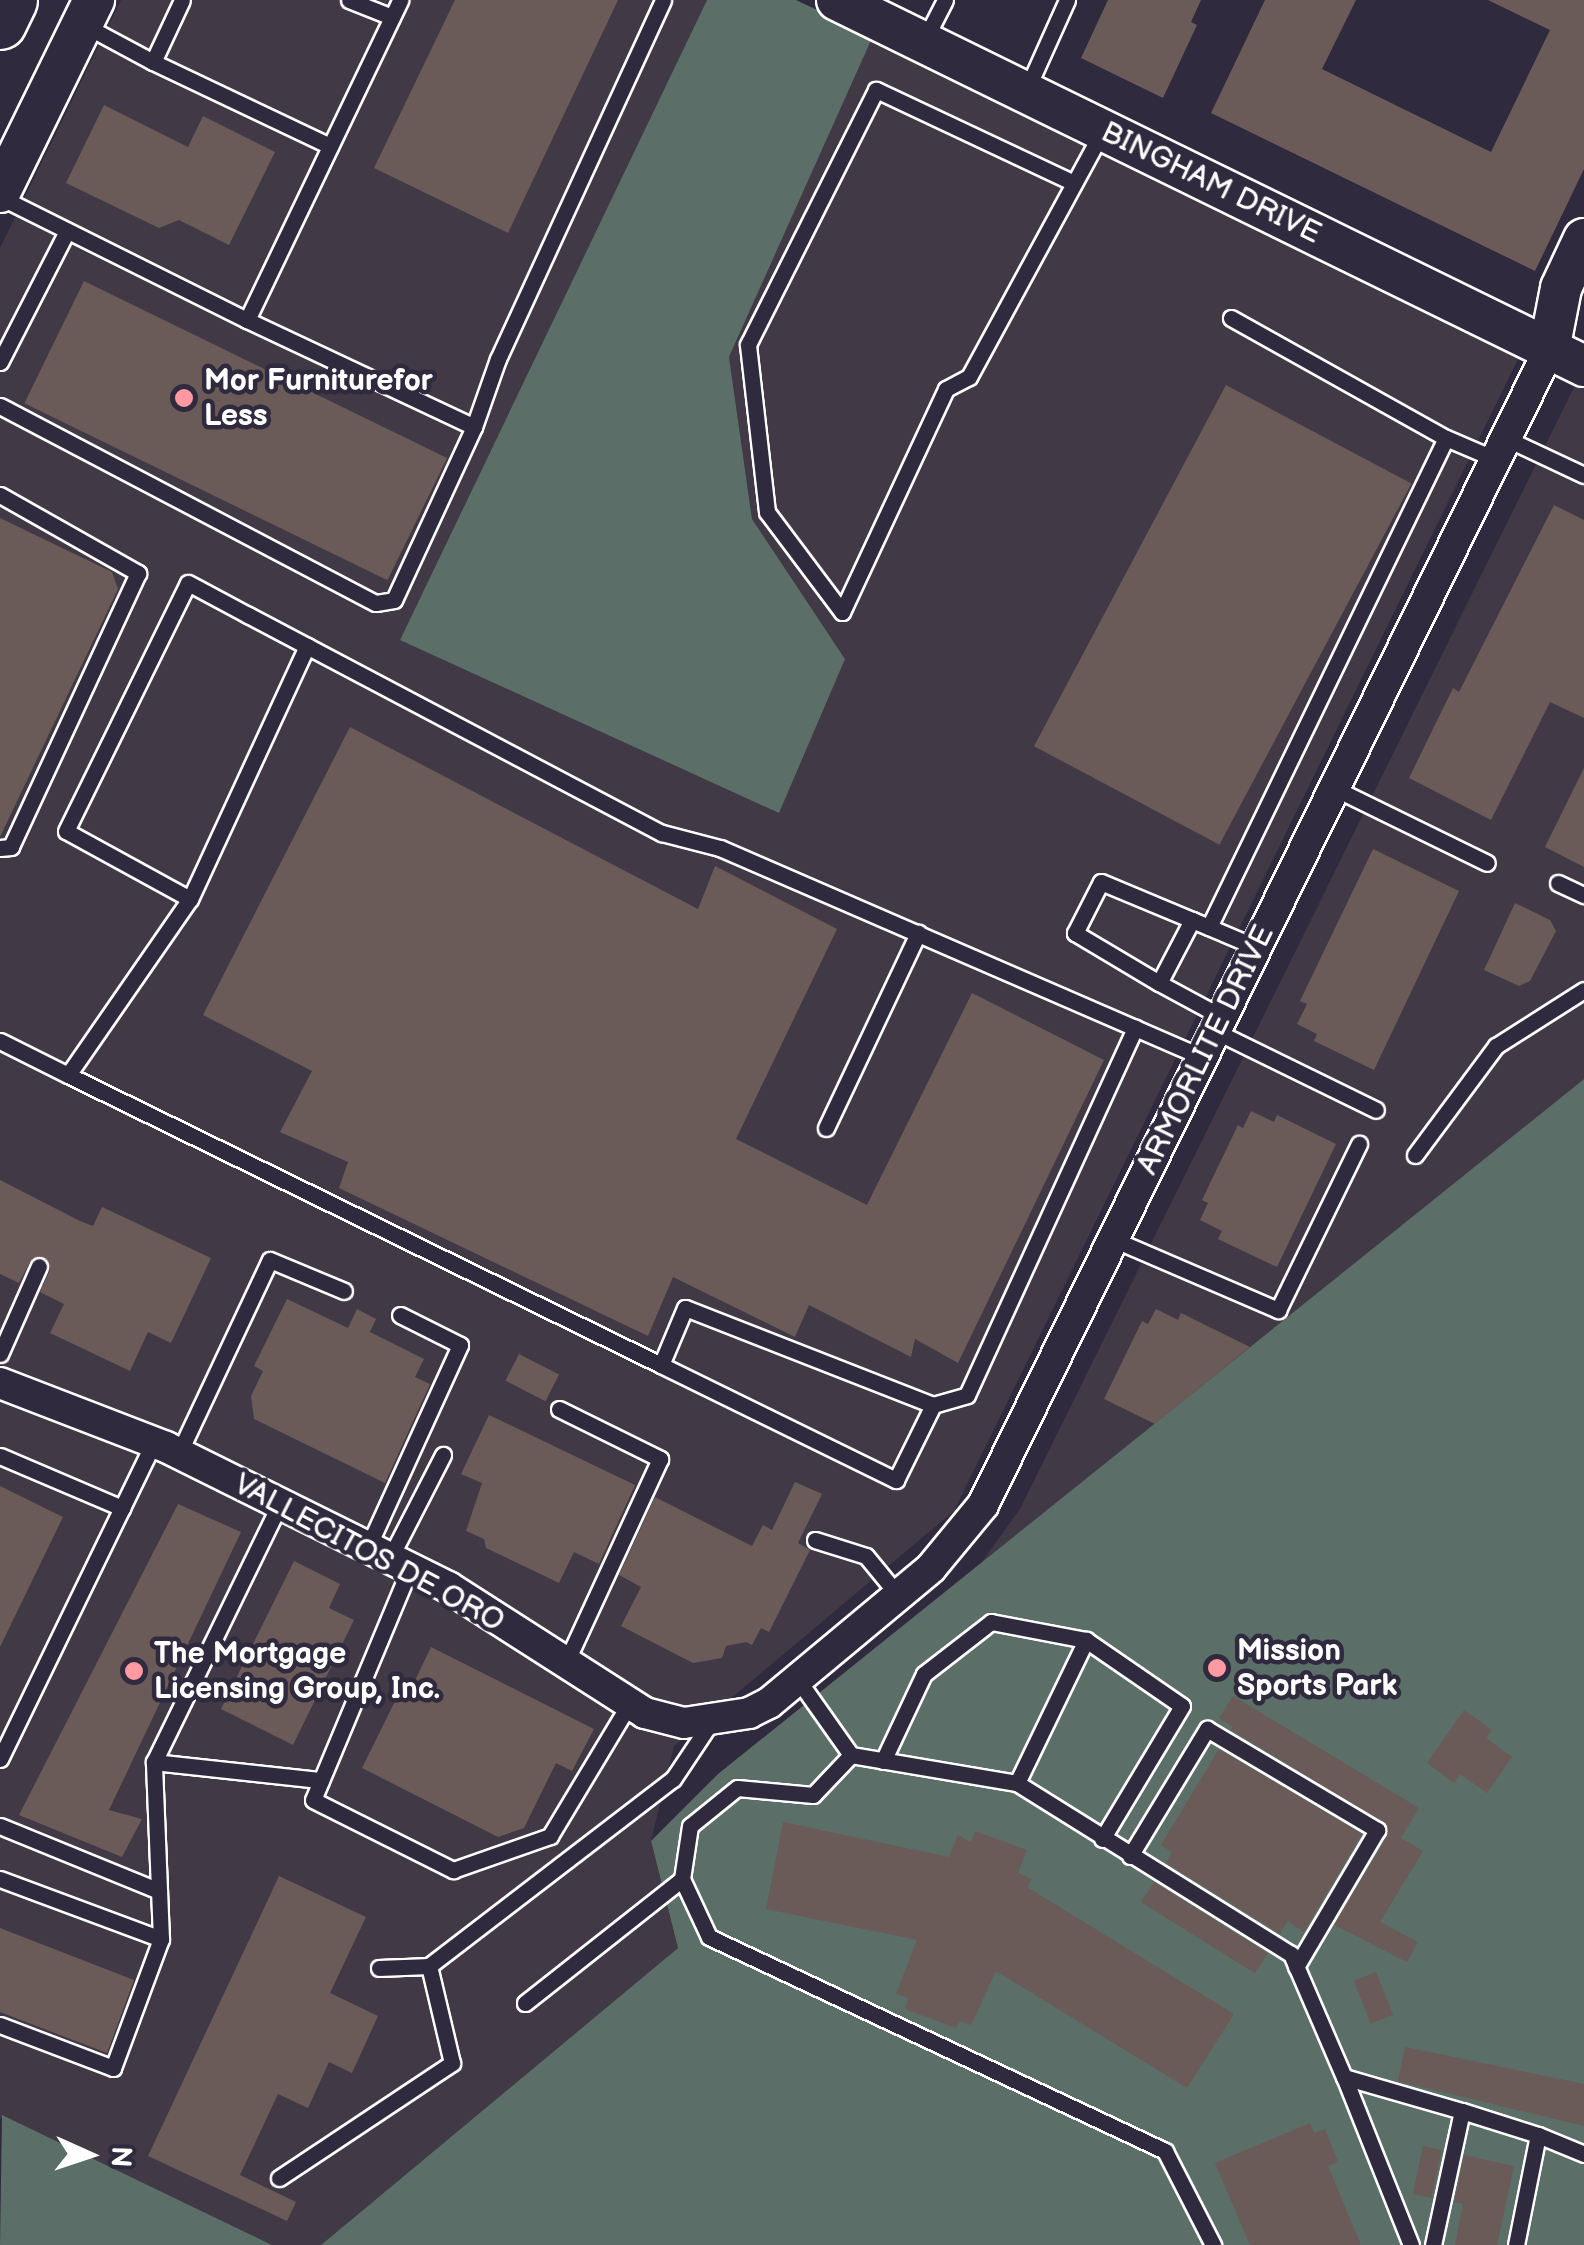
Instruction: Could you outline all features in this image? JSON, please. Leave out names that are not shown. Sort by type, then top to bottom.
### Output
[{"type":"highway","points":[[0,23],[11,0]]},
{"type":"street","name":"BINGHAM DRIVE","points":[[838,0],[1566,358]]},
{"type":"street","points":[[0,195],[88,12]]},
{"type":"street","name":"ARMORLITE DRIVE","points":[[1566,358],[1561,288],[1584,238]]},
{"type":"street","name":"ARMORLITE DRIVE","points":[[789,1683],[931,1568],[983,1506],[1500,448],[1566,358],[1584,300]]},
{"type":"street","name":"VALLECITOS DE ORO","points":[[0,1383],[166,1448],[389,1558],[645,1713],[684,1722],[749,1713],[768,1704],[789,1683]]},
{"type":"lane","points":[[153,62],[182,0]]},
{"type":"lane","points":[[349,0],[392,17]]},
{"type":"lane","points":[[247,320],[400,0]]},
{"type":"lane","points":[[0,406],[376,603],[394,600],[474,427],[498,359],[664,0]]},
{"type":"lane","points":[[924,42],[945,0]]},
{"type":"lane","points":[[1025,92],[1067,0]]},
{"type":"lane","points":[[88,12],[153,62],[330,146]]},
{"type":"lane","points":[[1074,183],[876,90],[748,345],[768,512],[842,612],[946,389],[969,377],[1074,183],[1102,130]]},
{"type":"lane","points":[[0,195],[247,320],[474,427]]},
{"type":"lane","points":[[0,362],[68,231]]},
{"type":"lane","points":[[1231,318],[1446,438],[1500,448],[1584,475]]},
{"type":"lane","points":[[1209,928],[1446,438]]},
{"type":"lane","points":[[0,495],[138,573],[11,847],[0,848]]},
{"type":"lane","points":[[190,899],[66,831],[188,584],[662,832],[720,848],[1136,1028],[1213,1035]]},
{"type":"lane","points":[[68,1075],[190,899],[307,646]]},
{"type":"lane","points":[[1334,788],[1487,863]]},
{"type":"lane","points":[[1256,948],[1102,882],[1075,934],[1159,983],[1213,1035],[1376,1110]]},
{"type":"lane","points":[[1558,882],[1584,895]]},
{"type":"lane","points":[[1159,983],[1192,920]]},
{"type":"lane","points":[[826,1128],[918,934]]},
{"type":"lane","points":[[1415,1155],[1496,1046],[1584,990]]},
{"type":"lane","points":[[661,1366],[685,1308],[933,1405],[966,1395],[1136,1028]]},
{"type":"lane","points":[[0,1040],[896,1480],[933,1405]]},
{"type":"lane","points":[[1113,1239],[1278,1310],[1359,1144]]},
{"type":"lane","points":[[0,1759],[122,1508],[166,1448],[270,1260],[344,1290]]},
{"type":"lane","points":[[0,1354],[39,1266]]},
{"type":"lane","points":[[400,1316],[460,1345],[312,1800],[453,1870],[550,1836],[630,1703]]},
{"type":"lane","points":[[558,1410],[660,1459],[566,1662]]},
{"type":"lane","points":[[389,1558],[443,1455]]},
{"type":"lane","points":[[0,1456],[122,1508]]},
{"type":"lane","points":[[0,2025],[114,2068],[162,1940],[154,1762],[280,1504]]},
{"type":"lane","points":[[814,1540],[866,1556],[898,1595]]},
{"type":"lane","points":[[883,1760],[924,1674],[991,1622],[1086,1640],[1182,1706],[1102,1839]]},
{"type":"lane","points":[[1017,1783],[1086,1640]]},
{"type":"lane","points":[[789,1683],[851,1755],[1017,1783],[1291,1954],[1411,2245]]},
{"type":"lane","points":[[379,1968],[430,1966],[673,1779],[713,1718]]},
{"type":"lane","points":[[1130,1856],[1208,1730],[1377,1830],[1296,1967]]},
{"type":"lane","points":[[851,1755],[813,1795],[737,1788],[690,1826],[682,1879],[708,1937],[1165,2151],[1213,2245]]},
{"type":"lane","points":[[154,1762],[321,1780]]},
{"type":"lane","points":[[0,1826],[160,1891]]},
{"type":"lane","points":[[0,1879],[162,1940]]},
{"type":"lane","points":[[524,2003],[682,1879]]},
{"type":"lane","points":[[279,2178],[452,2063],[430,1966]]},
{"type":"lane","points":[[1344,2077],[1538,2135],[1584,2154]]},
{"type":"lane","points":[[1433,2245],[1462,2111]]},
{"type":"lane","points":[[1516,2245],[1538,2135]]},
{"type":"shaded area","points":[[121,0],[707,0],[400,640],[845,659],[752,519],[729,357],[873,36],[1521,353],[954,1511],[674,1746],[651,1841],[678,1948],[321,2245],[272,2245],[3,2116],[0,2119],[0,248]]},
{"type":"shaded area","points":[[1584,367],[1584,1079],[981,1563],[1020,1509]]},
{"type":"green space","points":[[707,0],[796,0],[873,36],[729,357],[752,519],[845,659],[779,813],[400,640]]},
{"type":"green space","name":"Mission Sports Park","points":[[1584,1079],[1584,2245],[321,2245],[678,1948],[651,1841],[718,1774]]},
{"type":"green space","points":[[2,2115],[272,2245],[0,2245]]},
{"type":"building","points":[[455,0],[618,0],[508,233],[374,168]]},
{"type":"building","points":[[1108,0],[1201,0],[1191,22],[1197,25],[1163,98],[1081,58]]},
{"type":"building","points":[[1265,0],[1356,0],[1322,69],[1491,152],[1550,30],[1488,0],[1584,0],[1584,169],[1535,271],[1211,113]]},
{"type":"building","points":[[104,105],[188,147],[203,116],[275,152],[229,245],[179,220],[159,228],[66,183]]},
{"type":"building","points":[[84,281],[447,458],[387,580],[24,403]]},
{"type":"building","points":[[1226,385],[1411,484],[1219,845],[1034,746]]},
{"type":"building","points":[[1554,505],[1584,520],[1584,718],[1550,702],[1491,820],[1409,778],[1453,688],[1459,692]]},
{"type":"building","points":[[0,518],[112,572],[118,589],[0,837]]},
{"type":"building","points":[[350,727],[698,909],[715,866],[837,929],[736,1139],[867,1205],[972,993],[1104,1060],[958,1363],[915,1339],[911,1357],[809,1305],[795,1337],[673,1277],[648,1336],[339,1188],[348,1162],[280,1132],[312,1071],[203,1015]]},
{"type":"building","points":[[1584,768],[1584,867],[1545,847]]},
{"type":"building","points":[[1373,849],[1459,891],[1374,1070],[1314,1041],[1317,1034],[1297,1024],[1307,1004],[1300,1001]]},
{"type":"building","points":[[1515,903],[1550,920],[1556,931],[1530,981],[1519,986],[1484,970]]},
{"type":"building","points":[[1251,1111],[1274,1122],[1277,1115],[1336,1144],[1277,1267],[1218,1239],[1222,1231],[1200,1220],[1208,1203],[1202,1200],[1238,1125],[1243,1128]]},
{"type":"building","points":[[0,1180],[93,1226],[102,1207],[211,1258],[171,1343],[148,1332],[130,1371],[50,1333],[64,1304],[40,1292],[50,1270],[47,1259],[32,1258],[19,1283],[0,1274]]},
{"type":"building","points":[[287,1299],[348,1328],[357,1309],[376,1319],[370,1332],[424,1359],[415,1377],[430,1384],[385,1483],[254,1419],[251,1396],[263,1371],[254,1366]]},
{"type":"building","points":[[1156,1309],[1178,1320],[1181,1313],[1250,1347],[1155,1424],[1104,1399],[1142,1321],[1148,1324]]},
{"type":"building","points":[[519,1354],[559,1374],[545,1401],[505,1381]]},
{"type":"building","points":[[489,1415],[635,1485],[599,1564],[574,1552],[559,1583],[486,1548],[484,1539],[466,1531],[482,1483],[461,1474]]},
{"type":"building","points":[[795,1482],[822,1494],[798,1543],[810,1550],[769,1632],[761,1628],[752,1645],[746,1642],[726,1646],[722,1658],[693,1663],[621,1626],[641,1587],[619,1575],[655,1497],[752,1546],[763,1525],[772,1530]]},
{"type":"building","points":[[0,1486],[63,1517],[0,1647]]},
{"type":"building","name":"The Mortgage Licensing Group, Inc.","points":[[178,1504],[241,1532],[109,1810],[142,1819],[122,1857],[19,1815]]},
{"type":"building","points":[[294,1561],[340,1584],[329,1608],[354,1620],[293,1745],[221,1709]]},
{"type":"building","points":[[431,1647],[594,1729],[572,1771],[556,1763],[524,1828],[498,1837],[362,1768],[402,1687],[410,1691]]},
{"type":"building","points":[[1233,1696],[1419,1808],[1401,1838],[1423,1851],[1380,1922],[1418,1942],[1407,1962],[1334,1925],[1387,1836],[1386,1824],[1231,1730],[1233,1727],[1219,1718]]},
{"type":"building","points":[[1464,1710],[1492,1730],[1486,1738],[1512,1757],[1487,1793],[1460,1774],[1454,1783],[1427,1763]]},
{"type":"building","points":[[1219,1749],[1362,1834],[1304,1932],[1287,1921],[1280,1934],[1166,1863],[1172,1852],[1161,1845]]},
{"type":"building","points":[[783,1822],[949,1857],[958,1835],[971,1842],[975,1831],[1027,1850],[1018,1873],[1032,1879],[1027,1887],[1234,2014],[1187,2088],[996,1971],[971,2025],[960,2021],[956,2028],[905,2009],[908,1998],[896,1994],[917,1940],[766,1909]]},
{"type":"building","points":[[279,1876],[366,1917],[330,1993],[378,2016],[352,2073],[329,2062],[308,2108],[278,2094],[240,2175],[296,2202],[287,2221],[148,2156]]},
{"type":"building","points":[[1154,1882],[1268,1953],[1255,1973],[1141,1902]]},
{"type":"building","points":[[0,1928],[134,1980],[107,2053],[0,2012]]},
{"type":"building","points":[[1376,1972],[1393,2015],[1371,2024],[1354,1981]]},
{"type":"building","points":[[1405,2047],[1584,2084],[1584,2126],[1398,2081]]},
{"type":"building","points":[[1310,2123],[1314,2133],[1325,2129],[1338,2162],[1328,2166],[1361,2245],[1250,2245],[1215,2163]]},
{"type":"building","points":[[1423,2146],[1442,2150],[1431,2198],[1413,2194]]},
{"type":"building","points":[[1464,2155],[1514,2166],[1497,2245],[1455,2245],[1463,2204],[1454,2202]]},
{"type":"place","name":"Mor Furniturefor Less","points":[[184,398]]},
{"type":"place","name":"Mission Sports Park","points":[[1217,1668]]},
{"type":"place","name":"The Mortgage Licensing Group, Inc.","points":[[134,1671]]}]
